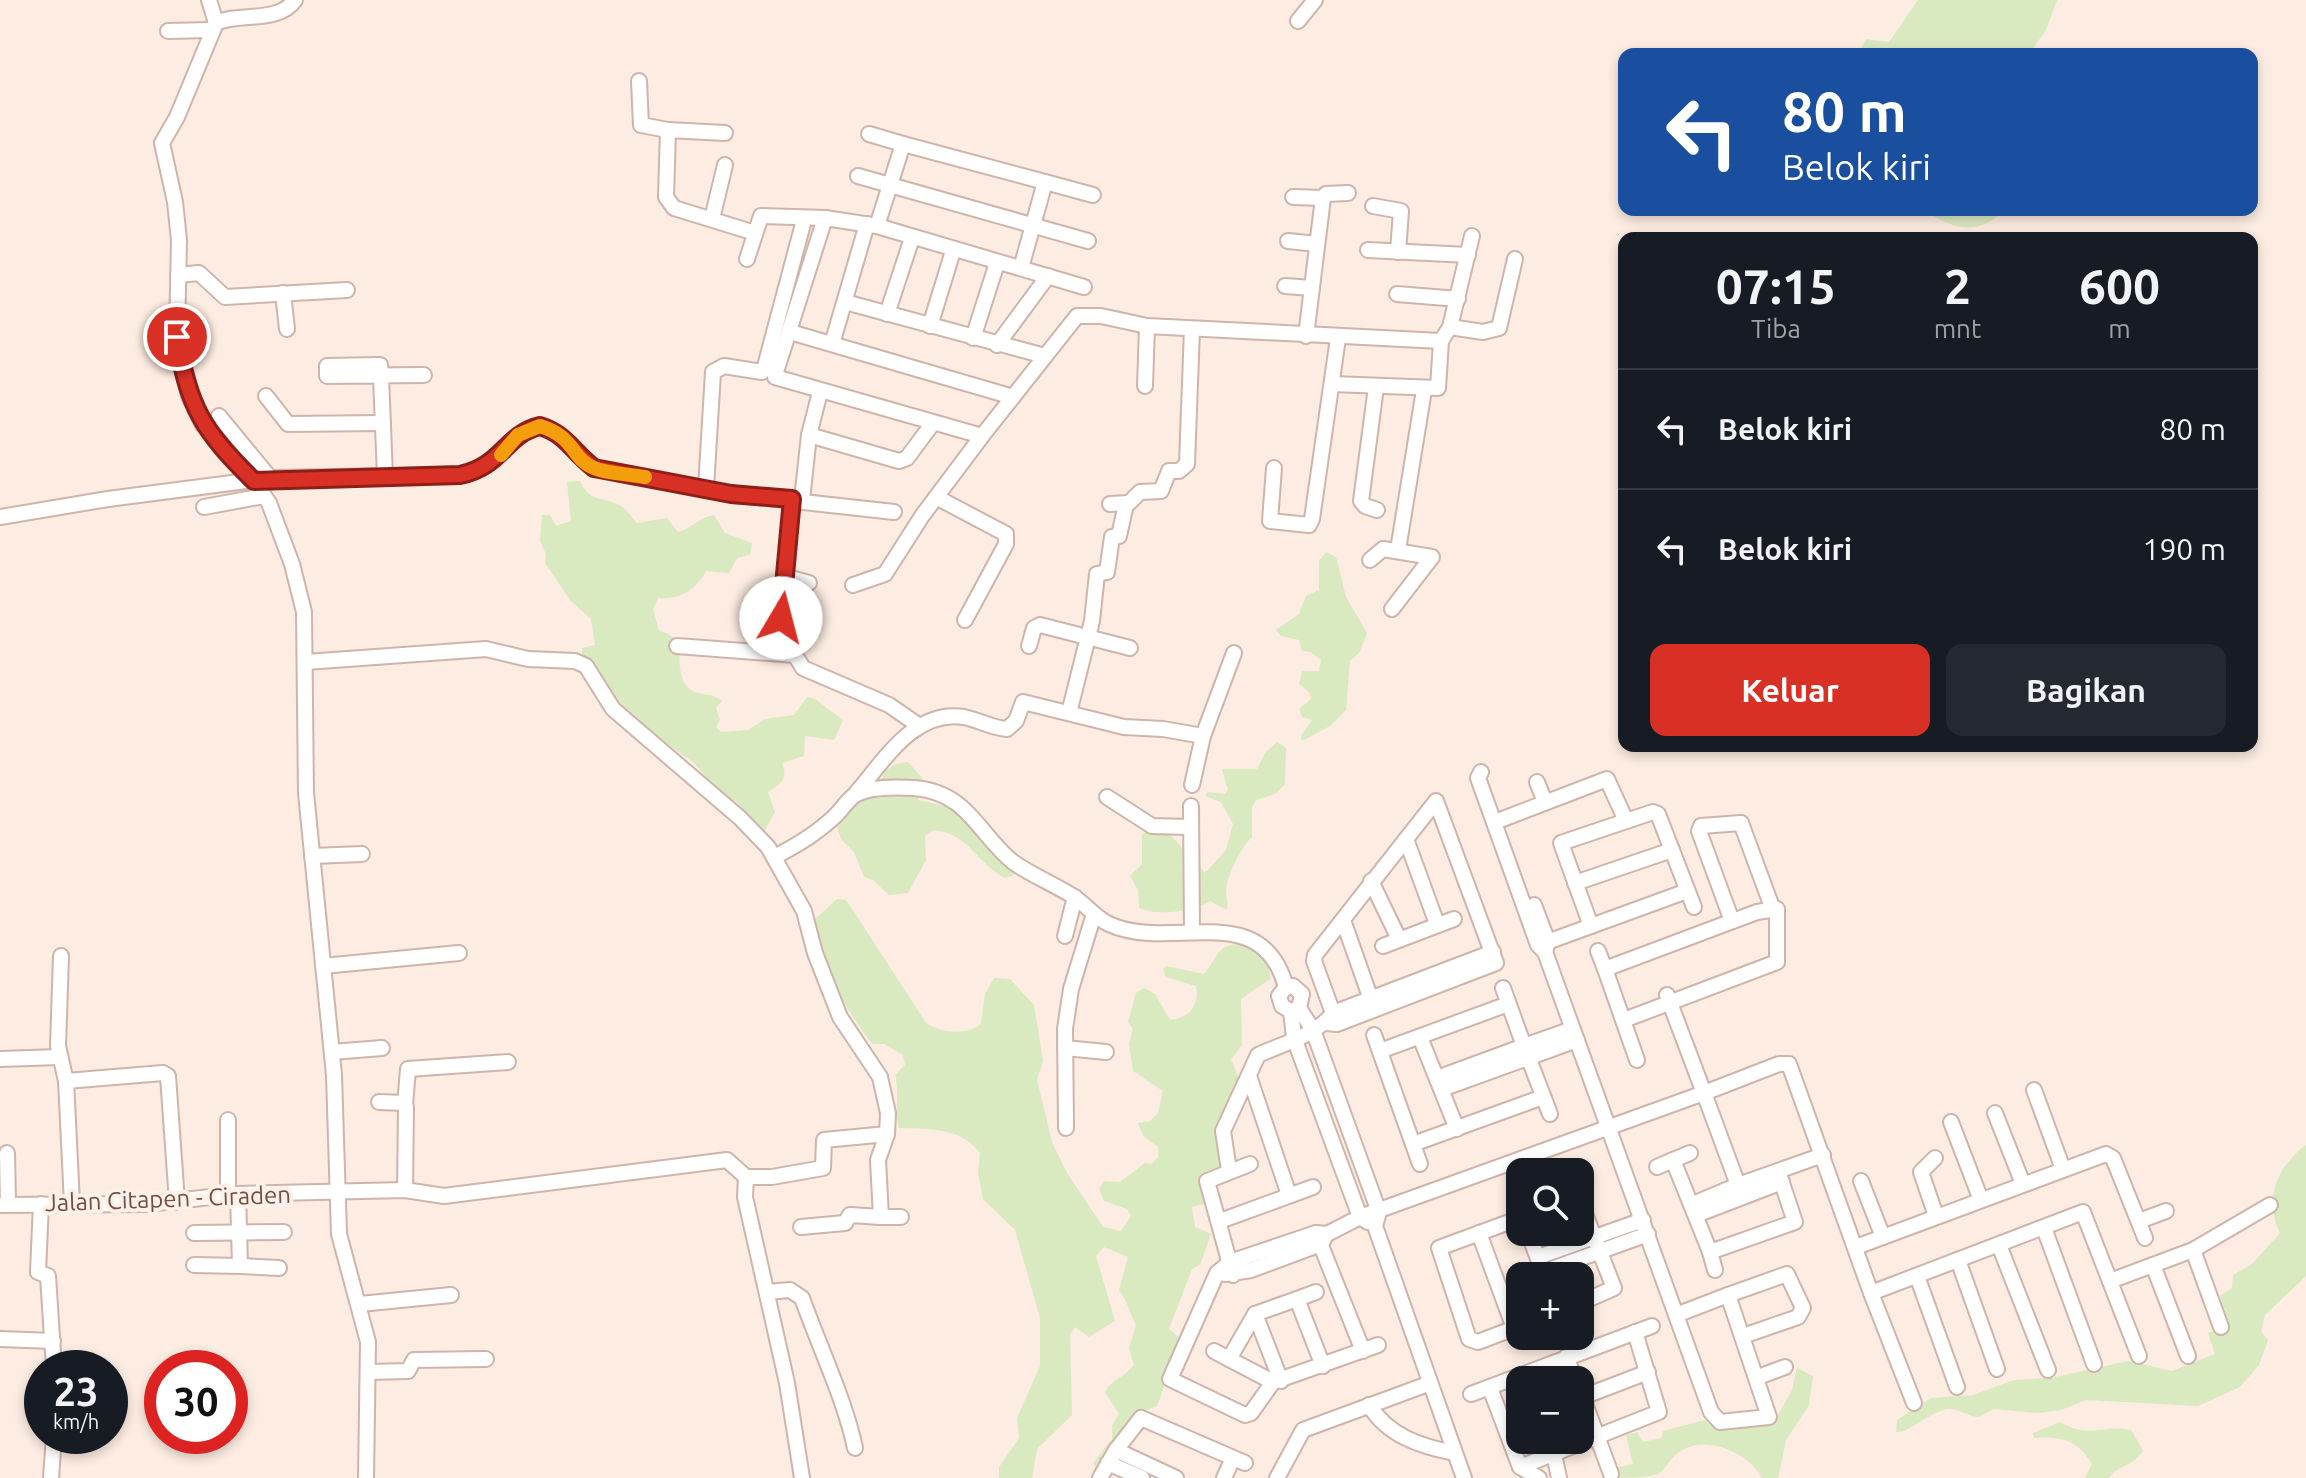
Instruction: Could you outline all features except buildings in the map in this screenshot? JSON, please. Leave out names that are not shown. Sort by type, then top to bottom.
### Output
[{"type":"street","points":[[209,0],[213,26],[188,93],[162,143],[175,202],[177,337],[189,396],[203,425],[264,496],[298,584],[306,662],[304,740],[312,856],[332,1052],[336,1194],[345,1261],[367,1334],[366,1478]]},
{"type":"street","points":[[168,31],[213,26],[230,18],[272,14],[285,10],[295,0]]},
{"type":"street","points":[[1298,21],[1315,0]]},
{"type":"street","points":[[639,81],[641,125],[668,130],[725,133]]},
{"type":"street","points":[[668,130],[668,204],[755,233]]},
{"type":"street","points":[[869,134],[1093,195]]},
{"type":"street","points":[[832,344],[903,144]]},
{"type":"street","points":[[712,219],[725,165]]},
{"type":"street","points":[[858,176],[1088,241]]},
{"type":"street","points":[[1021,268],[1045,182]]},
{"type":"street","points":[[1306,336],[1323,198],[1326,194],[1348,193]]},
{"type":"street","points":[[1293,197],[1323,198]]},
{"type":"street","points":[[1373,206],[1401,211],[1398,252]]},
{"type":"street","points":[[747,259],[758,220],[765,215],[804,220],[825,218],[872,225],[1084,287]]},
{"type":"street","points":[[769,374],[790,332],[825,218]]},
{"type":"street","points":[[769,374],[771,331],[804,220]]},
{"type":"street","points":[[1332,384],[1424,390],[1438,388],[1441,341],[1450,327],[1472,236]]},
{"type":"street","points":[[887,314],[912,238]]},
{"type":"street","points":[[1288,241],[1317,244]]},
{"type":"street","points":[[1368,250],[1468,255]]},
{"type":"street","points":[[930,326],[953,251]]},
{"type":"street","points":[[1450,327],[1483,332],[1499,328],[1515,259]]},
{"type":"street","points":[[973,338],[997,263]]},
{"type":"street","points":[[178,275],[199,273],[225,297],[347,290]]},
{"type":"street","points":[[997,345],[1048,276]]},
{"type":"street","points":[[1285,286],[1312,288]]},
{"type":"street","points":[[283,293],[287,329]]},
{"type":"street","points":[[1397,294],[1458,299]]},
{"type":"street","points":[[845,302],[1045,356]]},
{"type":"street","points":[[853,585],[885,574],[936,497],[1077,316],[1101,316],[1147,326],[1441,341]]},
{"type":"street","points":[[1145,386],[1147,326]]},
{"type":"street","points":[[1110,504],[1126,504],[1140,492],[1164,489],[1169,471],[1179,471],[1187,464],[1192,329]]},
{"type":"street","points":[[790,332],[1013,397]]},
{"type":"street","points":[[1274,468],[1270,521],[1309,525],[1338,338]]},
{"type":"street","points":[[706,488],[713,372],[724,366],[769,374],[820,392],[982,436]]},
{"type":"street","points":[[385,477],[381,376],[424,375]]},
{"type":"street","points":[[1376,387],[1361,501],[1377,510]]},
{"type":"street","points":[[1398,550],[1424,390]]},
{"type":"street","points":[[778,652],[797,499],[820,392]]},
{"type":"street","points":[[266,396],[288,424],[383,423]]},
{"type":"street","points":[[219,416],[270,478]]},
{"type":"street","points":[[809,435],[899,461],[907,458],[933,423]]},
{"type":"street","points":[[0,517],[168,490],[270,478],[410,477],[480,471],[506,451],[518,435],[540,426],[568,439],[578,456],[594,468],[731,494],[894,512]]},
{"type":"street","points":[[204,507],[264,496]]},
{"type":"street","points":[[936,497],[1006,534],[1006,544],[965,620]]},
{"type":"street","points":[[1069,713],[1092,621],[1097,574],[1107,572],[1112,537],[1119,536],[1124,525],[1126,504]]},
{"type":"street","points":[[1370,560],[1380,550],[1398,550],[1433,559],[1392,609]]},
{"type":"street","points":[[787,577],[809,583]]},
{"type":"street","points":[[1029,646],[1036,626],[1130,648]]},
{"type":"street","points":[[677,646],[795,655],[803,668],[856,694],[889,705],[918,725]]},
{"type":"street","points":[[306,662],[486,649],[540,661],[575,661],[586,666],[613,709],[740,818],[783,847],[815,953],[840,1017],[862,1046],[885,1087],[887,1134],[878,1160],[881,1217]]},
{"type":"street","points":[[1192,785],[1203,736],[1234,653]]},
{"type":"street","points":[[783,847],[812,835],[854,795],[918,725],[941,718],[964,717],[1007,729],[1016,721],[1023,702],[1124,727],[1163,729],[1203,736]]},
{"type":"street","points":[[1626,821],[1607,779],[1499,820],[1574,1034],[1717,1421],[1769,1417],[1728,1295]]},
{"type":"street","points":[[1537,782],[1545,802]]},
{"type":"street","points":[[854,795],[871,790],[917,788],[941,795],[969,811],[1014,862],[1075,897],[1094,914],[1123,929],[1224,932],[1267,949],[1280,966],[1286,987],[1293,986],[1302,994],[1295,1009],[1294,1038],[1360,1217]]},
{"type":"street","points":[[1107,797],[1152,826],[1190,827]]},
{"type":"street","points":[[1229,1170],[1223,1131],[1258,1055],[1327,1023],[1373,1004],[1496,963],[1436,801],[1314,958],[1327,1023],[1377,1219],[1428,1384],[1464,1478]]},
{"type":"street","points":[[1191,806],[1192,932]]},
{"type":"street","points":[[1591,926],[1561,849],[1563,842],[1657,812],[1694,907]]},
{"type":"street","points":[[1622,1016],[1777,962],[1778,912],[1772,907],[1741,823],[1701,826],[1699,831],[1732,921]]},
{"type":"street","points":[[1406,839],[1437,924]]},
{"type":"street","points":[[1575,883],[1672,850]]},
{"type":"street","points":[[312,856],[362,854]]},
{"type":"street","points":[[1371,881],[1399,939]]},
{"type":"street","points":[[1544,946],[1687,891]]},
{"type":"street","points":[[1065,936],[1075,897]]},
{"type":"street","points":[[1605,969],[1772,907]]},
{"type":"street","points":[[1066,1128],[1065,1048],[1071,989],[1094,914]]},
{"type":"street","points":[[1383,946],[1454,919]]},
{"type":"street","points":[[1343,920],[1373,1004]]},
{"type":"street","points":[[1598,951],[1637,1060]]},
{"type":"street","points":[[323,966],[459,953]]},
{"type":"street","points":[[61,956],[57,985],[60,1057],[66,1081],[72,1203]]},
{"type":"street","points":[[1503,988],[1550,1114]]},
{"type":"street","points":[[1668,998],[1740,1191]]},
{"type":"street","points":[[1380,1051],[1508,1004]]},
{"type":"street","points":[[1295,1009],[1327,1023]]},
{"type":"street","points":[[1440,1084],[1574,1034]]},
{"type":"street","points":[[1374,1035],[1420,1164]]},
{"type":"street","points":[[1420,1037],[1457,1129]]},
{"type":"street","points":[[332,1052],[382,1048]]},
{"type":"street","points":[[1065,1048],[1106,1052]]},
{"type":"street","points":[[0,1059],[60,1057]]},
{"type":"street","points":[[405,1190],[408,1069],[508,1062]]},
{"type":"street","points":[[1378,1345],[1277,1382],[1246,1416],[1169,1378],[1217,1273],[1322,1237],[1360,1217],[1377,1219],[1779,1064],[1789,1064],[1914,1403]]},
{"type":"street","points":[[66,1081],[167,1075],[177,1202]]},
{"type":"street","points":[[1249,1076],[1289,1195]]},
{"type":"street","points":[[2034,1090],[2063,1169]]},
{"type":"street","points":[[1413,1144],[1543,1097]]},
{"type":"street","points":[[379,1102],[405,1105]]},
{"type":"street","points":[[1995,1113],[2023,1184]]},
{"type":"street","points":[[228,1120],[233,1194],[240,1233],[240,1266]]},
{"type":"street","points":[[1951,1122],[1981,1200]]},
{"type":"street","points":[[802,1478],[787,1383],[745,1197],[746,1177],[772,1177],[823,1168],[824,1140],[887,1134]]},
{"type":"street","points":[[4,1204],[7,1153]]},
{"type":"street","points":[[1657,1167],[1690,1153]]},
{"type":"street","points":[[1694,1209],[1780,1176],[1823,1155]]},
{"type":"street","points":[[1856,1247],[2063,1169],[2110,1155],[2145,1238]]},
{"type":"street","points":[[1935,1158],[1921,1172],[1936,1216]]},
{"type":"street","name":"Jalan Citapen - Ciraden","points":[[4,1204],[177,1202],[233,1194],[405,1190],[444,1196],[727,1160],[746,1177]]},
{"type":"street","points":[[1673,1160],[1715,1270]]},
{"type":"street","points":[[1232,1268],[1207,1181],[1250,1164]]},
{"type":"street","points":[[1710,1252],[1795,1222],[1780,1176]]},
{"type":"street","points":[[1861,1181],[1883,1237]]},
{"type":"street","points":[[1220,1221],[1313,1187]]},
{"type":"street","points":[[41,1204],[38,1272],[48,1276],[53,1350]]},
{"type":"street","points":[[2110,1281],[2193,1250],[2270,1205]]},
{"type":"street","points":[[2139,1221],[2166,1211]]},
{"type":"street","points":[[1871,1293],[2083,1212],[2139,1356]]},
{"type":"street","points":[[801,1227],[845,1223],[850,1215],[901,1217]]},
{"type":"street","points":[[1506,1223],[1439,1248],[1469,1339],[1478,1342],[1506,1331]]},
{"type":"street","points":[[1538,1257],[1597,1244],[1646,1227]]},
{"type":"street","points":[[2044,1228],[2094,1364]]},
{"type":"street","points":[[194,1233],[284,1232]]},
{"type":"street","points":[[1479,1233],[1506,1300]]},
{"type":"street","points":[[1594,1236],[1614,1288],[1594,1297]]},
{"type":"street","points":[[1322,1237],[1363,1351]]},
{"type":"street","points":[[1565,1262],[1597,1244]]},
{"type":"street","points":[[1999,1245],[2048,1370]]},
{"type":"street","points":[[1534,1246],[1540,1262]]},
{"type":"street","points":[[2193,1250],[2221,1327]]},
{"type":"street","points":[[1958,1260],[1997,1369]]},
{"type":"street","points":[[194,1265],[279,1268]]},
{"type":"street","points":[[2153,1265],[2188,1356]]},
{"type":"street","points":[[1676,1315],[1787,1274],[1803,1308],[1798,1317],[1743,1336]]},
{"type":"street","points":[[1917,1276],[1957,1387]]},
{"type":"street","points":[[767,1292],[790,1290],[802,1298],[836,1396],[848,1414],[855,1448]]},
{"type":"street","points":[[1229,1359],[1255,1314],[1316,1292]]},
{"type":"street","points":[[360,1304],[451,1295]]},
{"type":"street","points":[[1297,1299],[1323,1366]]},
{"type":"street","points":[[1255,1314],[1277,1382]]},
{"type":"street","points":[[1471,1394],[1652,1326]]},
{"type":"street","points":[[1594,1439],[1659,1414],[1635,1332]]},
{"type":"street","points":[[0,1339],[53,1341]]},
{"type":"street","points":[[1214,1351],[1277,1382]]},
{"type":"street","points":[[1566,1357],[1570,1366]]},
{"type":"street","points":[[368,1372],[410,1371],[414,1360],[486,1359]]},
{"type":"street","points":[[1758,1377],[1785,1367]]},
{"type":"street","points":[[1594,1391],[1648,1372]]},
{"type":"street","points":[[1277,1478],[1303,1430],[1428,1384]]},
{"type":"street","points":[[1490,1388],[1506,1412]]},
{"type":"street","points":[[1369,1405],[1380,1422],[1401,1436],[1454,1453]]},
{"type":"street","points":[[1100,1478],[1140,1418],[1239,1461],[1224,1478]]},
{"type":"street","points":[[1594,1428],[1611,1474]]},
{"type":"street","points":[[1116,1450],[1176,1478]]},
{"type":"street","points":[[51,1478],[53,1454]]},
{"type":"street","points":[[1518,1454],[1520,1467]]},
{"type":"street","points":[[1520,1467],[1554,1454],[1559,1478]]},
{"type":"street","points":[[1108,1463],[1142,1478]]},
{"type":"street","points":[[1520,1467],[1539,1478]]},
{"type":"green space","points":[[1918,0],[2057,0],[2046,30],[2033,48],[1861,48],[1866,39],[1889,42]]},
{"type":"green space","points":[[1934,216],[1998,216],[1974,227],[1965,228]]},
{"type":"green space","points":[[580,481],[591,495],[620,505],[637,523],[667,518],[678,532],[714,515],[725,533],[752,543],[750,555],[737,558],[729,573],[706,571],[697,584],[686,592],[658,598],[653,609],[659,631],[669,634],[678,644],[684,682],[692,691],[722,701],[716,708],[720,720],[716,727],[721,732],[748,730],[765,719],[794,715],[807,697],[815,699],[843,720],[834,740],[805,736],[804,756],[782,763],[782,780],[768,792],[775,812],[764,832],[760,832],[737,802],[722,795],[694,763],[626,713],[582,657],[582,648],[595,645],[591,619],[570,600],[545,563],[546,554],[540,541],[542,515],[550,515],[556,526],[571,521],[567,482]]},
{"type":"green space","points":[[1326,552],[1336,557],[1346,597],[1367,633],[1359,653],[1350,661],[1346,710],[1330,726],[1302,741],[1301,736],[1312,720],[1302,717],[1299,709],[1311,699],[1309,692],[1299,684],[1302,671],[1319,671],[1321,660],[1311,652],[1302,651],[1299,640],[1281,636],[1276,630],[1299,614],[1306,596],[1319,590],[1319,561]]},
{"type":"green space","points":[[1277,742],[1286,748],[1285,784],[1275,794],[1256,800],[1252,807],[1252,837],[1239,854],[1229,877],[1227,910],[1210,901],[1175,912],[1139,908],[1138,890],[1130,876],[1142,864],[1142,835],[1149,829],[1168,832],[1204,872],[1208,870],[1226,850],[1233,824],[1221,802],[1205,796],[1207,792],[1225,794],[1228,790],[1222,769],[1257,769],[1265,753]]},
{"type":"green space","points":[[908,762],[923,779],[918,800],[949,807],[968,819],[1014,871],[1014,875],[1005,878],[965,843],[934,830],[925,836],[926,860],[908,893],[889,895],[873,880],[864,877],[854,852],[841,839],[837,827],[858,802],[877,791],[885,771],[896,764]]},
{"type":"green space","points":[[837,899],[846,900],[926,1023],[954,1032],[975,1028],[981,1024],[985,994],[994,978],[1010,979],[1034,1005],[1043,1061],[1037,1080],[1052,1142],[1067,1173],[1103,1227],[1121,1231],[1131,1216],[1127,1209],[1104,1201],[1099,1189],[1104,1181],[1120,1182],[1145,1163],[1152,1164],[1158,1157],[1158,1147],[1143,1136],[1138,1123],[1150,1121],[1158,1113],[1163,1091],[1133,1071],[1129,1043],[1133,1029],[1128,1022],[1136,993],[1144,988],[1155,994],[1170,1020],[1176,1019],[1191,1010],[1196,999],[1196,986],[1166,977],[1163,969],[1166,966],[1204,974],[1221,950],[1239,944],[1250,944],[1269,965],[1270,979],[1241,999],[1242,1045],[1231,1059],[1239,1078],[1215,1133],[1224,1165],[1201,1173],[1207,1203],[1192,1207],[1195,1227],[1211,1234],[1200,1265],[1192,1269],[1169,1329],[1181,1339],[1157,1406],[1135,1415],[1097,1471],[1093,1463],[1112,1439],[1112,1426],[1119,1414],[1105,1392],[1134,1365],[1129,1348],[1136,1326],[1119,1290],[1128,1257],[1104,1247],[1096,1256],[1115,1321],[1089,1337],[1075,1327],[1070,1334],[1072,1415],[1037,1449],[1032,1478],[999,1478],[999,1467],[1019,1438],[1017,1418],[1040,1366],[1040,1318],[1015,1230],[983,1199],[978,1172],[980,1153],[964,1138],[954,1134],[933,1129],[899,1128],[895,1075],[905,1065],[903,1055],[884,1044],[872,1044],[835,986],[816,938],[813,921]]},
{"type":"green space","points":[[2306,1145],[2306,1276],[2265,1315],[2261,1332],[2268,1340],[2259,1365],[2240,1387],[2198,1406],[2086,1400],[2061,1410],[2038,1413],[1994,1409],[1978,1417],[1948,1409],[1896,1432],[1897,1420],[1931,1398],[1973,1395],[2014,1380],[2051,1378],[2128,1361],[2172,1371],[2215,1354],[2208,1333],[2229,1325],[2220,1296],[2232,1288],[2233,1275],[2252,1264],[2280,1233],[2273,1208],[2276,1184],[2287,1163]]},
{"type":"green space","points":[[1797,1368],[1813,1376],[1809,1405],[1786,1440],[1778,1478],[1762,1478],[1746,1460],[1723,1448],[1698,1445],[1675,1455],[1658,1474],[1608,1478],[1610,1469],[1633,1464],[1626,1435],[1637,1432],[1643,1442],[1661,1438],[1663,1431],[1705,1420],[1710,1425],[1741,1427],[1774,1422],[1792,1390]]},
{"type":"green space","points":[[2060,1422],[2089,1431],[2131,1430],[2143,1450],[2136,1459],[2109,1478],[2085,1478],[2092,1464],[2075,1445],[2061,1439],[2034,1438],[2033,1433]]},
{"type":"slow traffic","points":[[501,455],[518,435],[540,426],[568,439],[578,456],[594,468],[645,477]]},
{"type":"route","points":[[177,337],[183,376],[203,425],[254,481],[287,477],[460,475],[480,471],[506,451],[518,435],[540,426],[568,439],[578,456],[594,468],[697,485],[731,494],[792,499],[781,618]]}]
